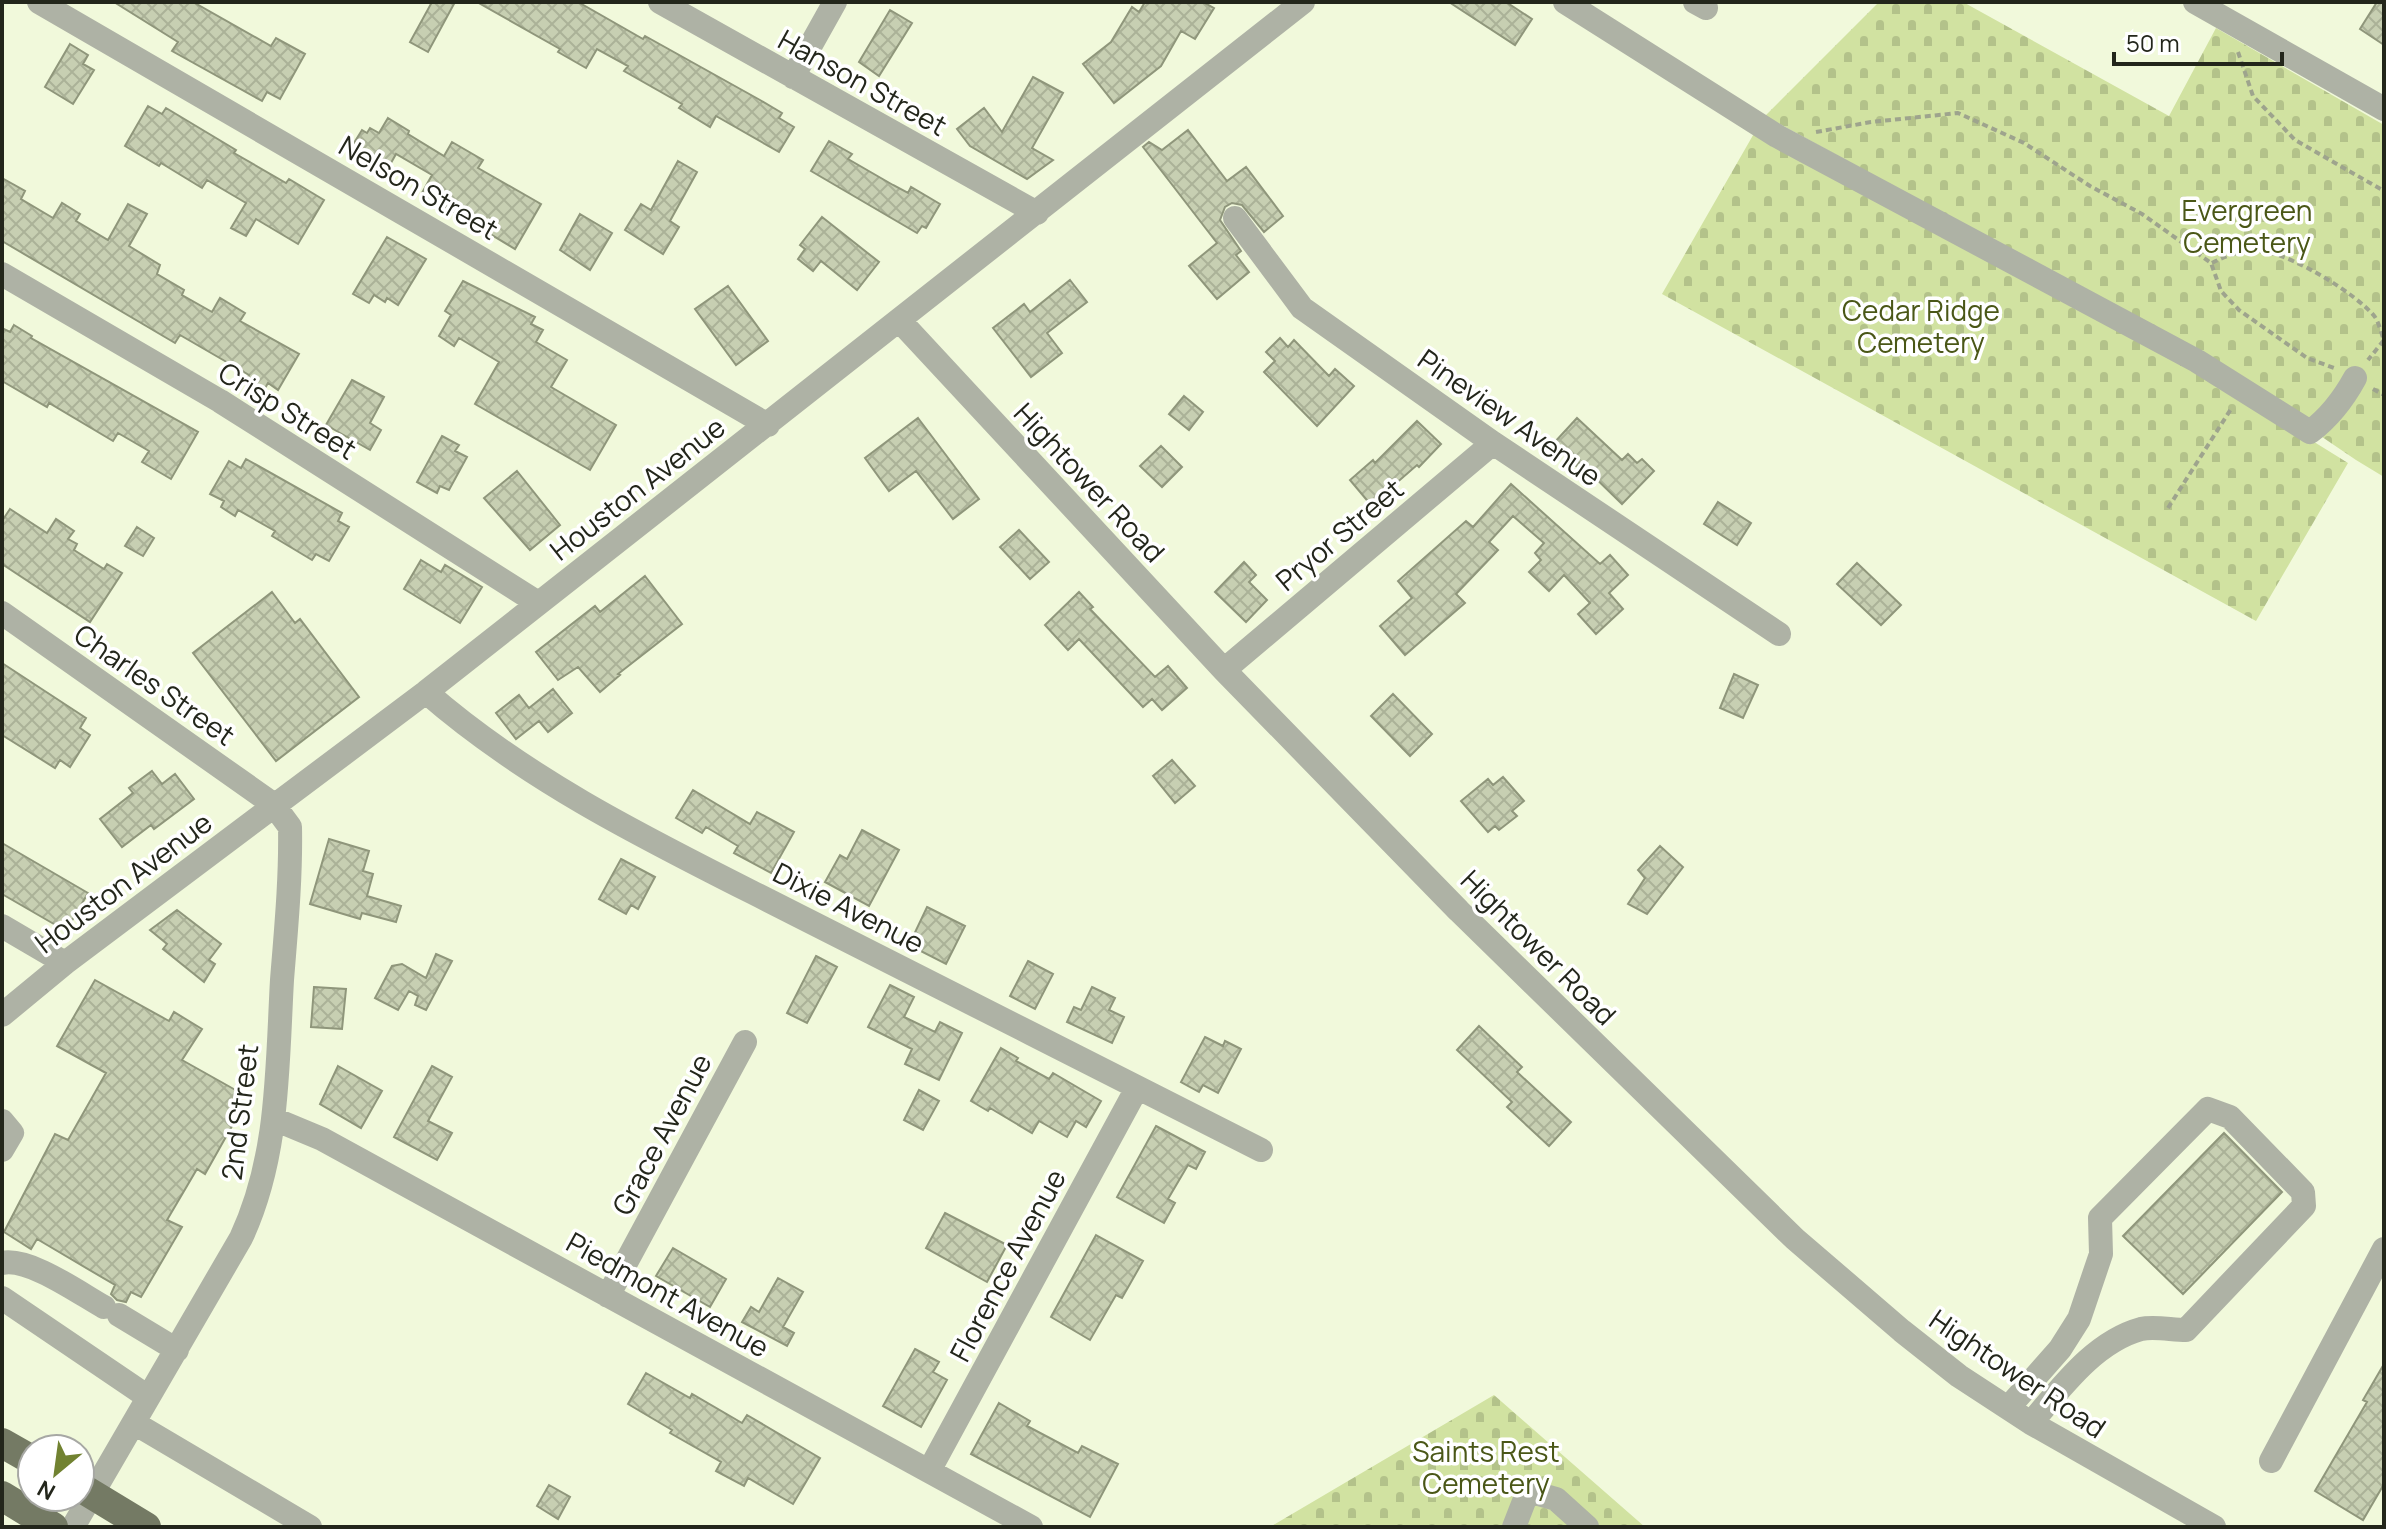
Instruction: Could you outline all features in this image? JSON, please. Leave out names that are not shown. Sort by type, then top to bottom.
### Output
[{"type":"main road","points":[[2,1496],[53,1527]]},
{"type":"main road","points":[[96,1497],[146,1527]]},
{"type":"street","name":"Nelson Street","points":[[39,2],[768,425]]},
{"type":"street","name":"Hanson Street","points":[[660,2],[1037,213]]},
{"type":"street","points":[[793,77],[835,2]]},
{"type":"street","name":"Houston Avenue","points":[[2,1015],[273,804],[426,692],[1303,2]]},
{"type":"street","points":[[1565,2],[1784,140],[2197,361],[2310,432],[2327,420],[2344,399],[2355,378]]},
{"type":"street","points":[[2195,2],[2383,105]]},
{"type":"street","name":"Pineview Avenue","points":[[1235,218],[1302,308],[1493,443],[1779,634]]},
{"type":"street","name":"Crisp Street","points":[[2,274],[220,401],[538,603]]},
{"type":"street","name":"Hightower Road","points":[[899,320],[1224,670],[1470,922],[1795,1239],[1959,1376],[2031,1423],[2214,1527]]},
{"type":"street","name":"Pryor Street","points":[[1224,670],[1493,443]]},
{"type":"street","name":"Charles Street","points":[[2,613],[273,804]]},
{"type":"street","name":"Dixie Avenue","points":[[426,692],[521,766],[639,834],[1261,1150]]},
{"type":"street","name":"2nd Street","points":[[96,1477],[134,1423],[241,1238],[264,1179],[274,1119],[290,848],[290,827],[273,804]]},
{"type":"street","points":[[2,926],[65,963]]},
{"type":"street","name":"Grace Avenue","points":[[608,1296],[745,1042]]},
{"type":"street","name":"Florence Avenue","points":[[929,1471],[1137,1088]]},
{"type":"street","points":[[2008,1408],[2060,1349],[2079,1319],[2101,1254],[2100,1218],[2208,1109],[2230,1117],[2303,1192],[2304,1206],[2186,1330],[2142,1329],[2097,1352],[2031,1423]]},
{"type":"street","name":"Piedmont Avenue","points":[[274,1119],[322,1139],[1031,1527]]},
{"type":"street","points":[[2,1121],[12,1133],[2,1150]]},
{"type":"street","points":[[2271,1461],[2384,1249]]},
{"type":"street","points":[[2,1263],[11,1261],[27,1265],[177,1350]]},
{"type":"street","points":[[2,1298],[148,1397]]},
{"type":"street","points":[[134,1423],[310,1527]]},
{"type":"street","points":[[1514,1527],[1528,1491],[1556,1499],[1587,1527]]},
{"type":"path","points":[[2232,24],[2253,96],[2295,140],[2384,191]]},
{"type":"path","points":[[1784,140],[1821,130],[1958,113],[2024,143],[2090,186],[2142,214],[2211,263],[2221,291],[2239,310],[2307,358],[2355,378]]},
{"type":"path","points":[[2211,263],[2234,252],[2266,252],[2296,262],[2332,281],[2363,306],[2376,318],[2384,340]]},
{"type":"path","points":[[2168,508],[2243,390]]},
{"type":"green space","name":"Evergreen Cemetery","points":[[1879,2],[1963,2],[2169,116],[2216,28],[2384,125],[2384,477],[2200,354],[1765,116]]},
{"type":"green space","name":"Cedar Ridge Cemetery","points":[[1756,130],[2189,364],[2348,463],[2256,621],[1662,294]]},
{"type":"green space","name":"Saints Rest Cemetery","points":[[1494,1395],[1645,1527],[1270,1527]]},
{"type":"building","points":[[114,2],[193,2],[271,46],[276,38],[305,54],[280,99],[267,92],[262,101],[172,51],[178,42]]},
{"type":"building","points":[[432,2],[455,2],[428,52],[410,42]]},
{"type":"building","points":[[477,2],[578,2],[760,100],[782,113],[779,118],[794,127],[779,152],[716,116],[710,127],[679,108],[682,104],[624,71],[628,66],[597,49],[586,68],[558,52],[560,49]]},
{"type":"building","points":[[1145,2],[1203,2],[1214,8],[1195,39],[1181,31],[1161,66],[1114,103],[1083,64],[1111,42],[1132,7],[1139,12]]},
{"type":"building","points":[[1449,2],[1506,2],[1532,19],[1515,45]]},
{"type":"building","points":[[2377,2],[2384,2],[2384,45],[2360,29]]},
{"type":"building","points":[[890,10],[912,23],[879,76],[859,62]]},
{"type":"building","points":[[70,44],[88,55],[83,64],[94,70],[73,104],[45,87]]},
{"type":"building","points":[[1033,77],[1063,93],[1032,148],[1053,160],[1027,179],[970,146],[957,129],[984,108],[1002,132]]},
{"type":"building","points":[[148,106],[162,114],[166,108],[236,150],[234,153],[286,183],[289,179],[324,200],[298,244],[256,219],[246,236],[231,228],[246,203],[207,180],[202,188],[125,146]]},
{"type":"building","points":[[388,118],[444,156],[452,142],[483,160],[478,168],[541,204],[515,249],[422,193],[432,175],[396,154],[386,172],[349,151],[362,130],[367,133],[370,128],[379,133]]},
{"type":"building","points":[[1188,130],[1227,181],[1246,167],[1283,216],[1264,232],[1242,205],[1232,203],[1225,207],[1220,220],[1241,251],[1236,255],[1249,272],[1217,299],[1189,266],[1217,243],[1143,147],[1149,142],[1162,150]]},
{"type":"building","points":[[829,141],[852,154],[848,159],[893,185],[908,193],[911,187],[940,204],[926,228],[922,226],[917,233],[811,171]]},
{"type":"building","points":[[678,161],[697,172],[670,221],[679,227],[663,254],[625,230],[641,204],[651,210]]},
{"type":"building","points":[[2,178],[25,191],[21,199],[53,218],[62,203],[80,214],[76,221],[108,240],[128,204],[147,214],[129,246],[160,265],[157,274],[184,290],[182,295],[212,312],[220,298],[245,313],[240,321],[299,354],[278,390],[268,383],[264,390],[246,380],[249,375],[180,335],[175,343],[2,241]]},
{"type":"building","points":[[580,214],[612,233],[590,270],[560,250]]},
{"type":"building","points":[[822,217],[879,262],[857,290],[821,261],[813,271],[798,259],[805,249],[800,245]]},
{"type":"building","points":[[387,237],[426,259],[398,305],[374,295],[369,303],[353,294]]},
{"type":"building","points":[[1070,280],[1087,302],[1047,333],[1062,353],[1031,377],[993,328],[1024,304],[1030,312]]},
{"type":"building","points":[[463,281],[535,317],[531,324],[543,330],[536,342],[567,360],[551,387],[616,425],[590,470],[475,404],[499,362],[459,338],[454,346],[439,336],[451,315],[445,311]]},
{"type":"building","points":[[728,286],[768,341],[736,365],[695,309]]},
{"type":"building","points":[[14,325],[31,338],[198,432],[171,479],[142,462],[149,451],[118,433],[113,441],[49,403],[47,407],[2,381],[2,328],[10,332]]},
{"type":"building","points":[[1280,338],[1288,347],[1294,340],[1329,376],[1335,369],[1354,386],[1317,426],[1264,372],[1275,361],[1266,352]]},
{"type":"building","points":[[352,380],[384,397],[370,423],[381,430],[370,450],[326,425]]},
{"type":"building","points":[[1184,396],[1203,412],[1189,430],[1169,414]]},
{"type":"building","points":[[918,418],[979,499],[953,519],[916,471],[889,491],[865,458]]},
{"type":"building","points":[[1577,418],[1622,460],[1628,454],[1637,463],[1642,459],[1654,471],[1622,504],[1579,462],[1576,466],[1553,444]]},
{"type":"building","points":[[1417,421],[1441,444],[1419,467],[1417,465],[1371,505],[1350,480],[1373,460],[1375,463]]},
{"type":"building","points":[[442,436],[459,445],[455,451],[467,457],[449,490],[440,486],[437,493],[417,482]]},
{"type":"building","points":[[1161,446],[1182,467],[1162,487],[1140,466]]},
{"type":"building","points":[[246,459],[342,513],[338,521],[349,527],[329,561],[316,554],[312,560],[272,536],[275,531],[238,510],[235,516],[221,507],[224,501],[210,494],[229,461],[241,468]]},
{"type":"building","points":[[517,471],[560,525],[530,550],[484,498]]},
{"type":"building","points":[[1511,484],[1600,564],[1610,555],[1628,575],[1609,593],[1623,609],[1596,634],[1578,614],[1590,603],[1564,575],[1549,591],[1529,572],[1541,560],[1535,553],[1544,543],[1513,516],[1489,542],[1498,550],[1456,594],[1465,603],[1405,655],[1380,626],[1412,598],[1398,581],[1466,521],[1473,527]]},
{"type":"building","points":[[1718,502],[1751,523],[1737,545],[1704,524]]},
{"type":"building","points":[[10,509],[47,533],[56,519],[74,531],[68,539],[77,544],[74,550],[104,569],[107,564],[122,573],[90,622],[2,564],[2,521]]},
{"type":"building","points":[[137,527],[154,538],[143,556],[125,546]]},
{"type":"building","points":[[1019,530],[1049,562],[1030,579],[1000,547]]},
{"type":"building","points":[[421,560],[441,572],[445,565],[482,587],[460,623],[404,589]]},
{"type":"building","points":[[1244,562],[1256,575],[1249,582],[1267,600],[1246,622],[1215,592]]},
{"type":"building","points":[[1857,563],[1901,605],[1881,625],[1837,584]]},
{"type":"building","points":[[645,576],[682,624],[600,692],[578,667],[558,680],[536,652],[595,606],[600,612]]},
{"type":"building","points":[[272,592],[295,623],[300,619],[359,697],[276,761],[193,653]]},
{"type":"building","points":[[1079,592],[1093,607],[1090,609],[1155,677],[1168,666],[1187,688],[1162,710],[1152,699],[1143,707],[1079,639],[1068,650],[1045,625]]},
{"type":"building","points":[[2,663],[86,718],[80,728],[90,735],[70,767],[60,760],[55,768],[2,735]]},
{"type":"building","points":[[1734,674],[1758,685],[1743,718],[1720,708]]},
{"type":"building","points":[[553,689],[572,713],[548,732],[539,721],[516,739],[496,713],[519,695],[529,708]]},
{"type":"building","points":[[1393,694],[1432,734],[1410,756],[1371,716]]},
{"type":"building","points":[[1172,760],[1195,786],[1175,803],[1153,776]]},
{"type":"building","points":[[152,771],[162,784],[175,774],[194,799],[154,829],[151,825],[122,847],[100,819],[133,793],[129,788]]},
{"type":"building","points":[[1503,777],[1524,801],[1512,811],[1517,816],[1499,830],[1495,826],[1488,832],[1461,801],[1488,779],[1493,785]]},
{"type":"building","points":[[693,790],[750,824],[757,812],[794,832],[771,873],[734,853],[738,846],[706,827],[702,833],[676,818]]},
{"type":"building","points":[[862,830],[899,850],[869,906],[825,882],[840,855],[847,859]]},
{"type":"building","points":[[329,839],[369,851],[363,871],[373,874],[367,896],[401,906],[396,922],[362,913],[360,919],[310,904]]},
{"type":"building","points":[[2,843],[88,893],[66,931],[2,894]]},
{"type":"building","points":[[1660,846],[1683,867],[1647,914],[1628,904],[1645,878],[1638,870]]},
{"type":"building","points":[[621,859],[655,877],[638,909],[631,905],[626,914],[599,899]]},
{"type":"building","points":[[927,907],[965,926],[946,964],[909,945]]},
{"type":"building","points":[[177,910],[221,944],[209,960],[215,964],[204,982],[163,949],[167,944],[150,930]]},
{"type":"building","points":[[436,954],[452,961],[426,1010],[415,1005],[418,996],[409,991],[398,1010],[375,998],[392,966],[402,964],[426,978]]},
{"type":"building","points":[[816,956],[837,967],[807,1023],[787,1013]]},
{"type":"building","points":[[1028,961],[1053,974],[1035,1009],[1010,996]]},
{"type":"building","points":[[95,980],[169,1021],[174,1012],[202,1029],[182,1060],[239,1092],[235,1098],[245,1103],[205,1174],[197,1169],[167,1220],[182,1227],[141,1297],[131,1292],[126,1302],[117,1300],[111,1294],[115,1285],[37,1239],[31,1249],[4,1232],[55,1134],[68,1140],[106,1073],[57,1046]]},
{"type":"building","points":[[890,985],[914,997],[904,1017],[935,1032],[940,1022],[962,1033],[939,1080],[905,1064],[912,1049],[868,1027]]},
{"type":"building","points":[[314,987],[346,989],[342,1029],[311,1027]]},
{"type":"building","points":[[1092,987],[1115,998],[1109,1010],[1124,1017],[1112,1043],[1067,1022],[1074,1007],[1081,1010]]},
{"type":"building","points":[[1479,1026],[1522,1067],[1517,1072],[1571,1122],[1549,1146],[1507,1107],[1512,1102],[1457,1050]]},
{"type":"building","points":[[1205,1037],[1223,1046],[1225,1041],[1241,1049],[1218,1093],[1203,1085],[1199,1092],[1181,1082]]},
{"type":"building","points":[[1001,1048],[1018,1058],[1016,1061],[1049,1079],[1053,1073],[1101,1101],[1086,1127],[1076,1121],[1067,1137],[1039,1121],[1032,1133],[990,1108],[988,1111],[971,1101]]},
{"type":"building","points":[[338,1066],[382,1091],[361,1128],[320,1104]]},
{"type":"building","points":[[432,1066],[452,1077],[428,1121],[452,1133],[437,1160],[394,1137]]},
{"type":"building","points":[[919,1090],[939,1101],[923,1130],[904,1120]]},
{"type":"building","points":[[1156,1126],[1205,1152],[1196,1169],[1188,1165],[1168,1199],[1175,1203],[1164,1223],[1117,1197]]},
{"type":"building","points":[[2224,1133],[2282,1192],[2183,1294],[2123,1236]]},
{"type":"building","points":[[945,1213],[1007,1245],[987,1282],[926,1248]]},
{"type":"building","points":[[1096,1235],[1143,1261],[1122,1298],[1116,1295],[1090,1340],[1051,1317]]},
{"type":"building","points":[[673,1248],[726,1279],[710,1307],[656,1276]]},
{"type":"building","points":[[778,1278],[803,1292],[783,1327],[794,1333],[787,1346],[742,1322],[751,1307],[759,1312]]},
{"type":"building","points":[[915,1349],[939,1362],[933,1372],[947,1380],[921,1427],[883,1406]]},
{"type":"building","points":[[2384,1364],[2384,1484],[2363,1520],[2315,1491],[2367,1402],[2363,1400]]},
{"type":"building","points":[[646,1373],[690,1398],[692,1394],[742,1423],[747,1415],[820,1458],[793,1504],[748,1478],[744,1486],[716,1471],[721,1462],[628,1404]]},
{"type":"building","points":[[999,1403],[1030,1421],[1027,1426],[1078,1453],[1082,1446],[1118,1464],[1090,1517],[971,1454]]},
{"type":"building","points":[[549,1485],[570,1497],[558,1519],[537,1506]]}]
